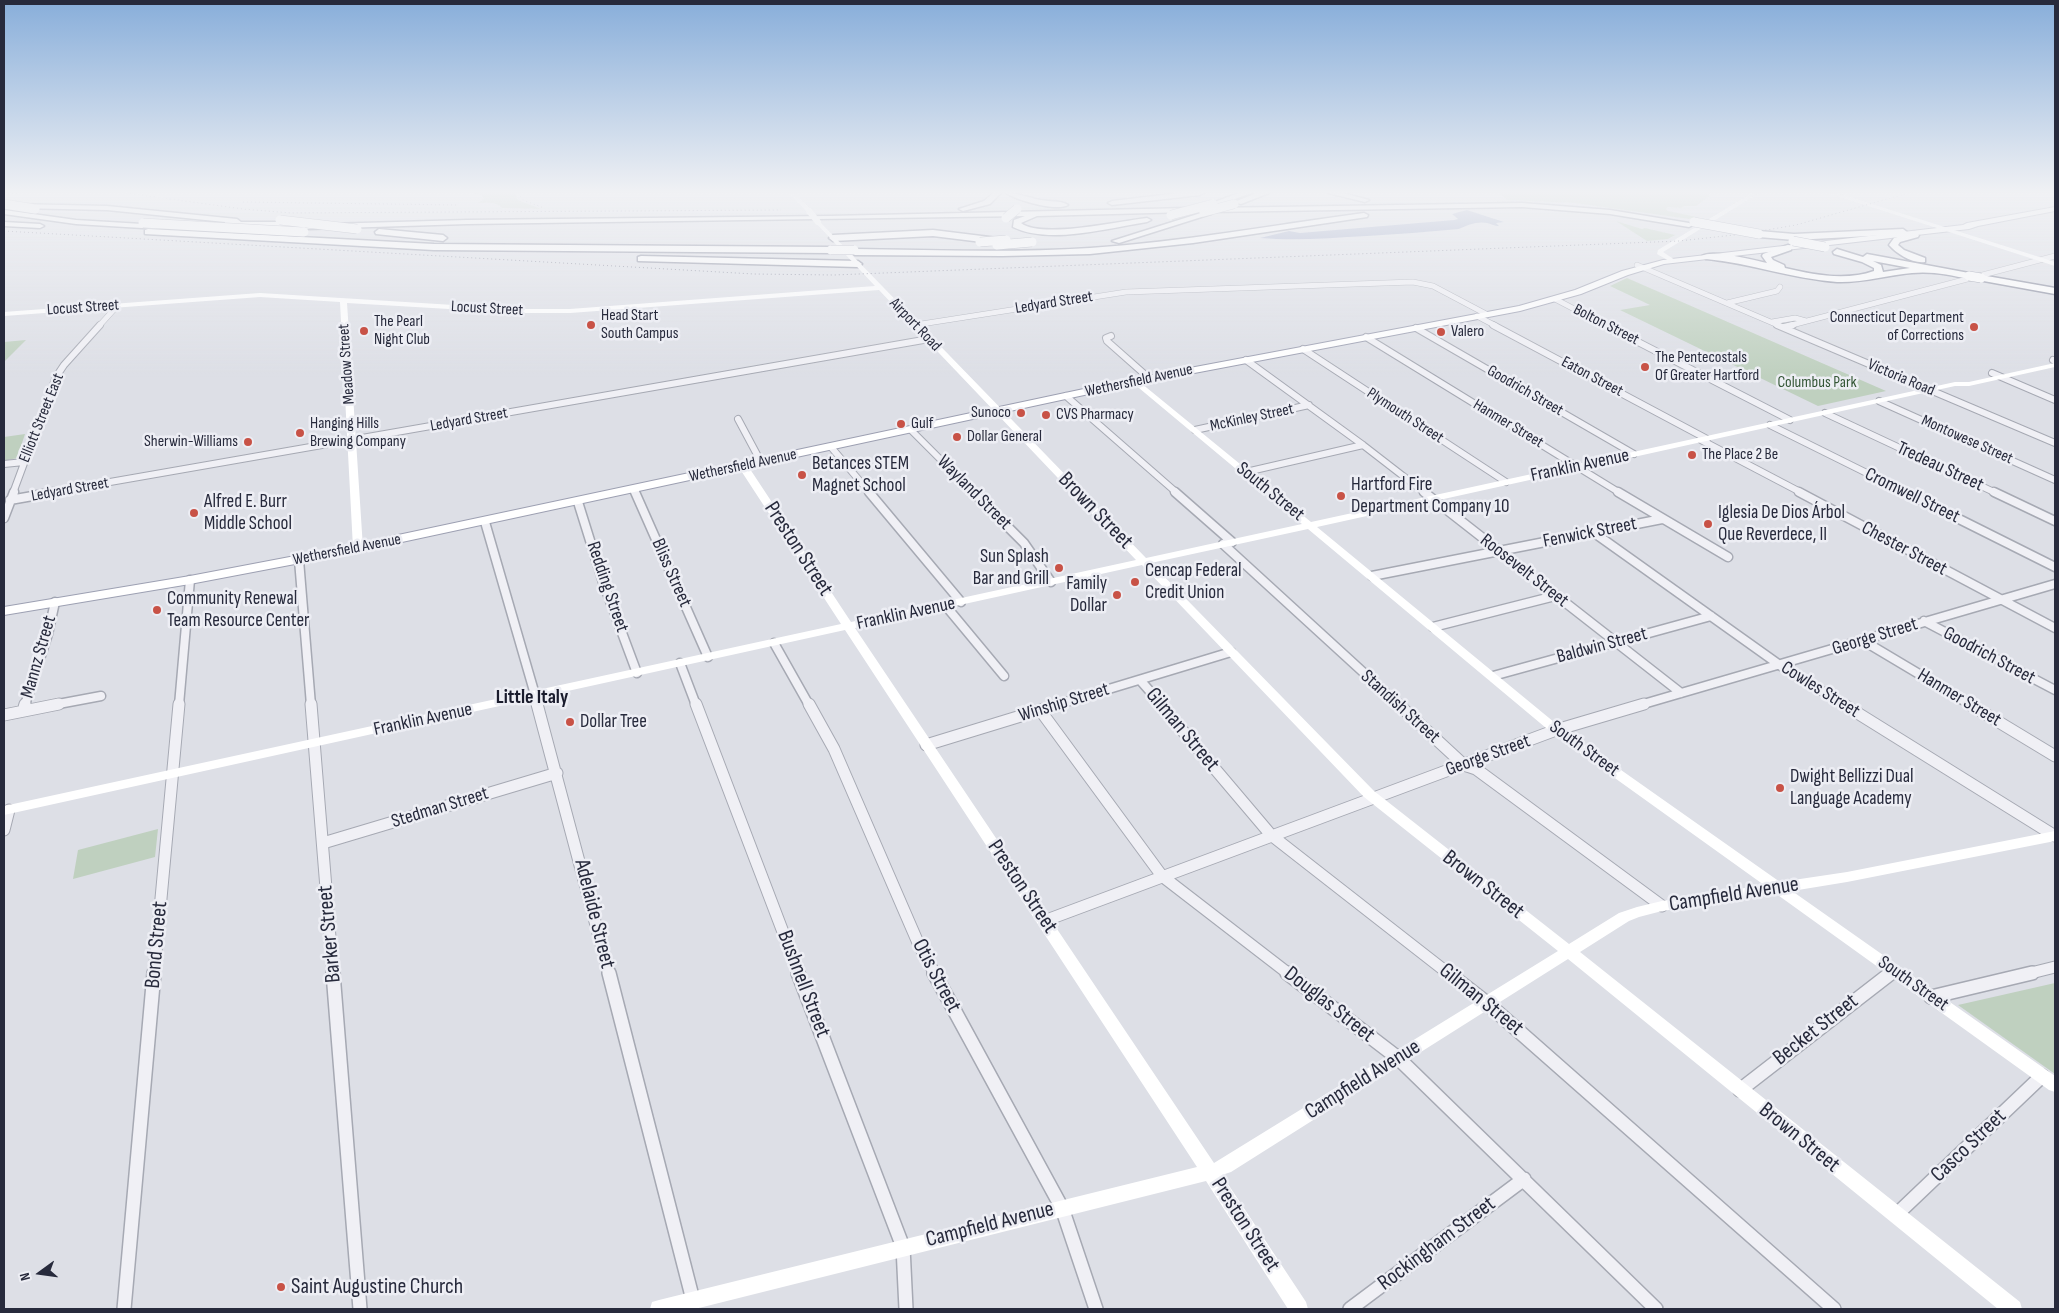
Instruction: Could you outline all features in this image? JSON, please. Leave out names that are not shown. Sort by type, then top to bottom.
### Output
[{"type":"highway","points":[[515,254],[595,258]]},
{"type":"highway","points":[[1769,254],[1766,258],[1782,267],[1828,276],[1863,277],[1879,271],[1878,267],[1869,262],[1844,254]]},
{"type":"highway","points":[[1850,254],[1937,270]]},
{"type":"highway","points":[[1858,254],[2032,284],[2055,290]]},
{"type":"highway","points":[[1907,254],[1980,275],[2055,290]]},
{"type":"highway","points":[[1700,256],[1735,259],[1802,274],[1836,279],[1866,279],[1912,268],[1980,275]]},
{"type":"highway","points":[[634,259],[858,264]]},
{"type":"main road","points":[[1700,256],[1713,254]]},
{"type":"main road","points":[[1700,256],[1715,254]]},
{"type":"main road","name":"Wethersfield Avenue","points":[[4,611],[299,560],[485,522],[1150,378],[1366,337],[1484,317],[1591,288],[1640,266],[1670,259],[1700,256]]},
{"type":"street","name":"Airport Road","points":[[849,254],[998,411]]},
{"type":"street","points":[[1661,254],[1670,259]]},
{"type":"street","points":[[2024,254],[2055,264]]},
{"type":"street","points":[[1784,327],[2055,256]]},
{"type":"street","name":"Victoria Road","points":[[1640,266],[2055,443]]},
{"type":"street","name":"Ledyard Street","points":[[915,325],[1126,292],[1413,282],[1433,286],[1484,317]]},
{"type":"street","points":[[1727,303],[1777,290],[1780,287]]},
{"type":"street","name":"Locust Street","points":[[4,314],[260,295],[510,310],[570,311],[880,288]]},
{"type":"street","name":"Bolton Street","points":[[1555,299],[1790,420]]},
{"type":"street","name":"Meadow Street","points":[[343,300],[358,548]]},
{"type":"street","name":"Elliott Street East","points":[[4,518],[56,377],[64,365],[118,305]]},
{"type":"street","name":"Eaton Street","points":[[1484,317],[1704,439]]},
{"type":"street","points":[[1772,322],[1795,318],[1806,321]]},
{"type":"street","name":"Goodrich Street","points":[[1416,328],[1634,454]]},
{"type":"street","points":[[1111,336],[1106,338],[1107,342],[1150,378]]},
{"type":"street","name":"Hanmer Street","points":[[1366,337],[1662,519],[1728,557]]},
{"type":"street","name":"Ledyard Street","points":[[10,500],[929,339]]},
{"type":"street","name":"Plymouth Street","points":[[1304,349],[1506,482]]},
{"type":"street","name":"Roosevelt Street","points":[[1246,360],[1363,444],[1433,498],[1498,552],[1681,693]]},
{"type":"street","points":[[1955,384],[1959,380],[2055,361]]},
{"type":"street","points":[[1955,384],[1966,384],[2001,377],[2055,361]]},
{"type":"street","points":[[1992,373],[2055,400]]},
{"type":"street","name":"South Street","points":[[1136,381],[1556,730],[2055,1085]]},
{"type":"street","name":"Franklin Avenue","points":[[6,811],[1955,384]]},
{"type":"street","name":"Standish Street","points":[[1066,396],[1464,764],[1476,769],[1662,906]]},
{"type":"street","name":"Montowese Street","points":[[1879,401],[2055,480]]},
{"type":"street","name":"McKinley Street","points":[[1195,430],[1309,405]]},
{"type":"street","name":"Brown Street","points":[[998,411],[1374,798],[1568,951],[2013,1309]]},
{"type":"street","name":"Tredeau Street","points":[[1825,413],[2055,521]]},
{"type":"street","points":[[738,419],[761,462]]},
{"type":"street","name":"Cromwell Street","points":[[1770,425],[2055,567]]},
{"type":"street","name":"Wayland Street","points":[[911,430],[1024,543],[1051,582]]},
{"type":"street","name":"Chester Street","points":[[1704,439],[2001,601],[2055,628]]},
{"type":"street","points":[[1246,472],[1363,444]]},
{"type":"street","points":[[831,447],[961,602]]},
{"type":"street","name":"Ledyard Street","points":[[4,464],[24,462]]},
{"type":"street","name":"Preston Street","points":[[743,466],[1299,1309]]},
{"type":"street","name":"Bliss Street","points":[[634,490],[708,657]]},
{"type":"street","name":"Redding Street","points":[[578,502],[603,582],[637,673]]},
{"type":"street","name":"Fenwick Street","points":[[1372,576],[1662,519]]},
{"type":"street","name":"Adelaide Street","points":[[485,522],[557,773],[692,1305]]},
{"type":"street","name":"Cowles Street","points":[[1593,532],[1781,666],[2055,836]]},
{"type":"street","name":"Barker Street","points":[[299,560],[360,1309]]},
{"type":"street","name":"Bond Street","points":[[124,1309],[190,580]]},
{"type":"street","name":"George Street","points":[[1044,921],[1556,730],[1781,666],[1924,621],[2001,601],[2055,584]]},
{"type":"street","points":[[1433,627],[1555,596]]},
{"type":"street","name":"Mannz Street","points":[[23,711],[48,634],[55,602]]},
{"type":"street","points":[[945,605],[1004,676]]},
{"type":"street","name":"Baldwin Street","points":[[1493,676],[1711,616]]},
{"type":"street","name":"Goodrich Street","points":[[1924,621],[2055,690]]},
{"type":"street","name":"Hanmer Street","points":[[1862,640],[2055,756]]},
{"type":"street","name":"Otis Street","points":[[774,643],[834,749],[919,945],[1062,1208],[1096,1309]]},
{"type":"street","name":"Winship Street","points":[[926,745],[1231,652]]},
{"type":"street","name":"Bushnell Street","points":[[680,663],[903,1247],[906,1309]]},
{"type":"street","name":"Gilman Street","points":[[1140,680],[1271,835],[1488,1004],[1834,1309]]},
{"type":"street","points":[[4,715],[101,696]]},
{"type":"street","name":"Douglas Street","points":[[1040,710],[1162,876],[1398,1058],[1656,1309]]},
{"type":"street","name":"Stedman Street","points":[[323,843],[557,773]]},
{"type":"street","points":[[4,830],[6,811]]},
{"type":"street","name":"Campfield Avenue","points":[[659,1309],[692,1305],[903,1247],[1210,1172],[1225,1166],[1488,1004],[1568,951],[1624,917],[1637,912],[1662,906],[1847,877],[2055,836]]},
{"type":"street","points":[[1931,997],[2055,967]]},
{"type":"street","name":"Becket Street","points":[[1740,1090],[1893,971]]},
{"type":"street","name":"Casco Street","points":[[1896,1215],[2042,1076]]},
{"type":"street","name":"Rockingham Street","points":[[1350,1309],[1524,1179]]},
{"type":"green space","name":"Columbus Park","points":[[1627,278],[1886,391],[1818,406],[1620,310],[1650,305],[1610,286]]},
{"type":"green space","points":[[26,340],[4,362],[4,342]]},
{"type":"green space","points":[[25,434],[17,458],[4,461],[4,437]]},
{"type":"green space","points":[[158,829],[155,857],[73,879],[78,850]]},
{"type":"green space","points":[[2055,983],[2055,1074],[1958,1005]]},
{"type":"railway","points":[[410,254],[754,274],[834,275],[1349,254]]},
{"type":"place","name":"Head Start South Campus","points":[[591,325]]},
{"type":"place","name":"Connecticut Department of Corrections","points":[[1974,327]]},
{"type":"place","name":"The Pearl Night Club","points":[[364,331]]},
{"type":"place","name":"Valero","points":[[1441,332]]},
{"type":"place","name":"The Pentecostals Of Greater Hartford","points":[[1645,367]]},
{"type":"place","name":"Sunoco","points":[[1021,413]]},
{"type":"place","name":"CVS Pharmacy","points":[[1046,415]]},
{"type":"place","name":"Gulf","points":[[901,424]]},
{"type":"place","name":"Hanging Hills Brewing Company","points":[[300,433]]},
{"type":"place","name":"Dollar General","points":[[957,437]]},
{"type":"place","name":"Sherwin-Williams","points":[[248,442]]},
{"type":"place","name":"The Place 2 Be","points":[[1692,455]]},
{"type":"place","name":"Betances STEM Magnet School","points":[[802,475]]},
{"type":"place","name":"Hartford Fire Department Company 10","points":[[1341,496]]},
{"type":"place","name":"Alfred E. Burr Middle School","points":[[194,513]]},
{"type":"place","name":"Iglesia De Dios Árbol Que Reverdece, II","points":[[1708,524]]},
{"type":"place","name":"Sun Splash Bar and Grill","points":[[1059,568]]},
{"type":"place","name":"Cencap Federal Credit Union","points":[[1135,582]]},
{"type":"place","name":"Family Dollar","points":[[1117,595]]},
{"type":"place","name":"Community Renewal Team Resource Center","points":[[157,610]]},
{"type":"place","name":"Dollar Tree","points":[[570,722]]},
{"type":"place","name":"Dwight Bellizzi Dual Language Academy","points":[[1780,788]]},
{"type":"place","name":"Saint Augustine Church","points":[[281,1287]]},
{"type":"district","name":"Little Italy","points":[[532,698]]}]
